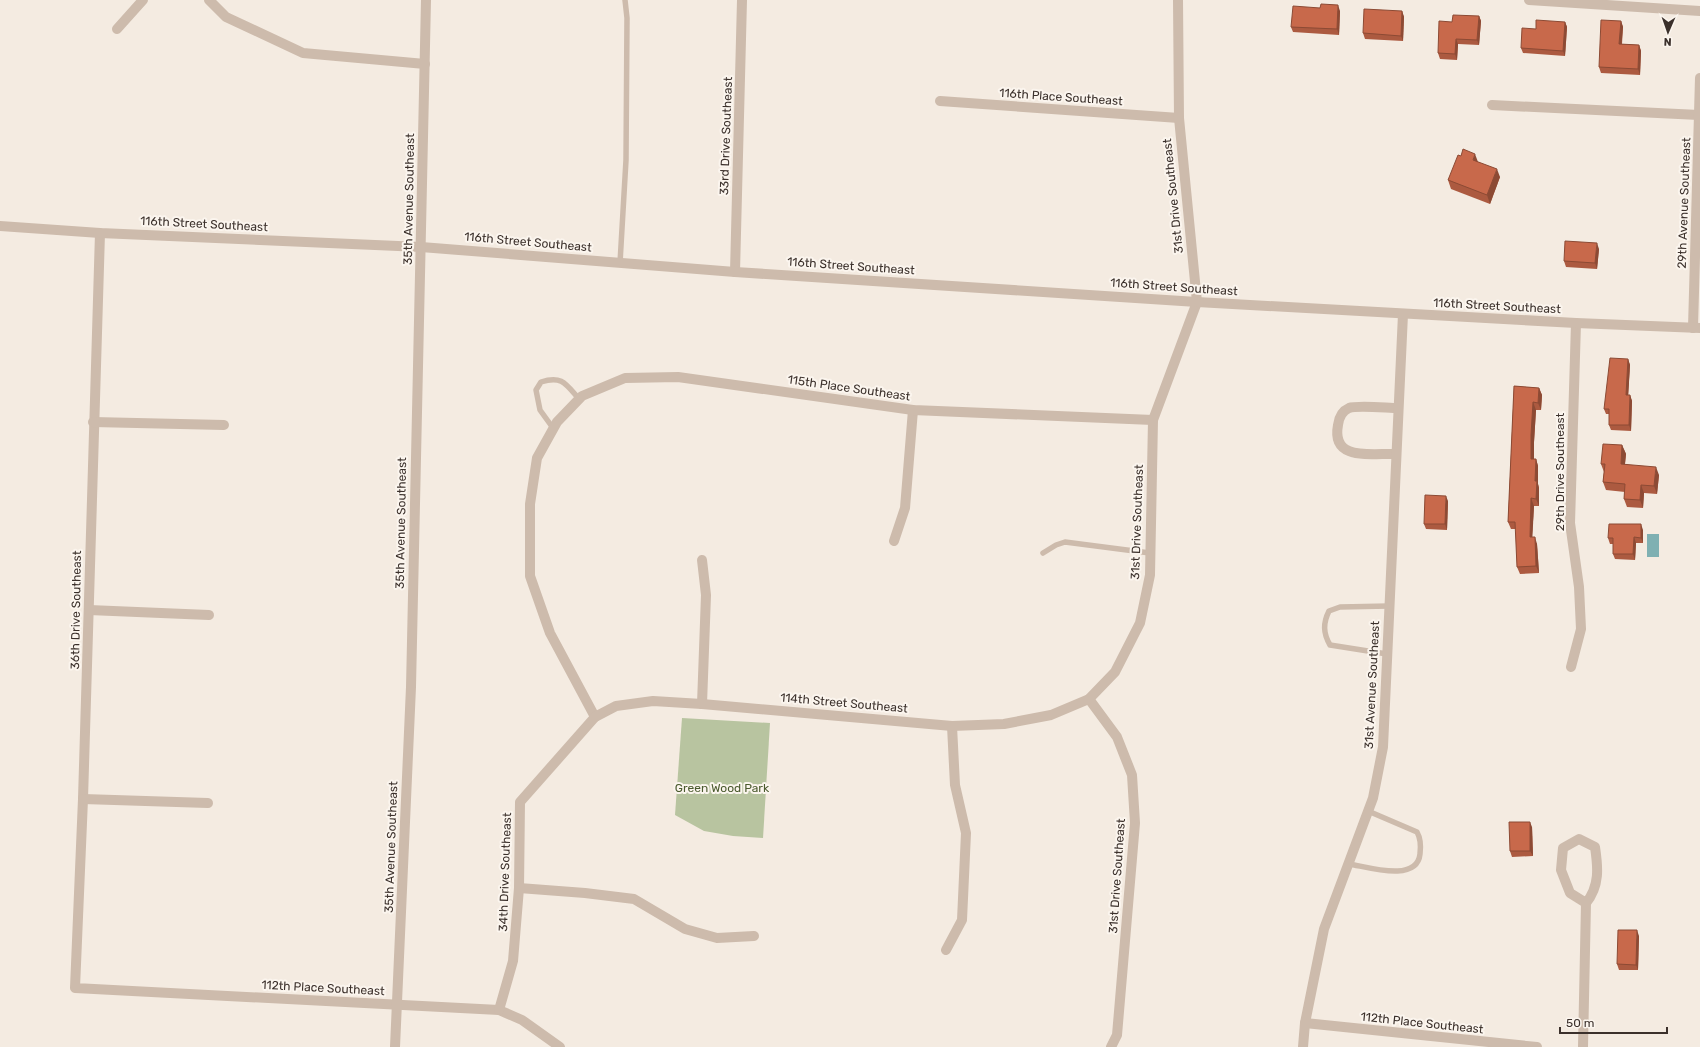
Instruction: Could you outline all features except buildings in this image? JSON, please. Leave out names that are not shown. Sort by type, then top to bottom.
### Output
[{"type":"street","points":[[117,29],[143,0]]},
{"type":"street","points":[[209,0],[226,17],[302,53],[425,64]]},
{"type":"street","name":"35th Avenue Southeast","points":[[395,1047],[411,687],[426,0]]},
{"type":"street","name":"33rd Drive Southeast","points":[[735,272],[742,0]]},
{"type":"street","name":"31st Drive Southeast","points":[[1111,1047],[1117,1035],[1135,822],[1132,775],[1117,737],[1090,699],[1115,672],[1140,623],[1150,575],[1153,420],[1197,302],[1179,118],[1178,0]]},
{"type":"street","points":[[1529,0],[1700,11]]},
{"type":"street","name":"29th Avenue Southeast","points":[[1697,328],[1700,78]]},
{"type":"street","name":"116th Place Southeast","points":[[940,101],[1179,118]]},
{"type":"street","points":[[1492,105],[1699,115]]},
{"type":"street","name":"116th Street Southeast","points":[[0,226],[421,247],[735,272],[1197,302],[1576,323],[1697,328]]},
{"type":"street","name":"36th Drive Southeast","points":[[75,988],[83,799],[93,422],[100,232]]},
{"type":"street","name":"31st Avenue Southeast","points":[[1303,1047],[1305,1023],[1324,929],[1373,798],[1383,747],[1403,314]]},
{"type":"street","name":"29th Drive Southeast","points":[[1571,667],[1581,629],[1580,587],[1570,523],[1576,323]]},
{"type":"street","name":"115th Place Southeast","points":[[555,425],[582,396],[624,378],[678,377],[913,410],[1153,420]]},
{"type":"street","points":[[1396,454],[1356,453],[1345,450],[1338,444],[1337,430],[1338,419],[1348,408],[1398,408]]},
{"type":"street","points":[[894,540],[905,508],[913,410]]},
{"type":"street","points":[[93,422],[224,425]]},
{"type":"street","points":[[555,425],[537,458],[530,504],[530,576],[550,633],[595,717]]},
{"type":"street","points":[[702,560],[706,595],[702,704]]},
{"type":"street","points":[[89,610],[209,615]]},
{"type":"street","name":"114th Street Southeast","points":[[595,717],[616,706],[653,702],[702,704],[952,726],[1004,724],[1051,715],[1090,699]]},
{"type":"street","name":"34th Drive Southeast","points":[[499,1010],[513,961],[519,888],[520,802],[595,717]]},
{"type":"street","points":[[946,950],[962,920],[966,833],[955,785],[952,726]]},
{"type":"street","points":[[83,799],[208,803]]},
{"type":"street","points":[[1583,1047],[1586,903],[1594,893],[1598,866],[1595,847],[1579,840],[1563,848],[1561,870],[1570,893],[1586,903]]},
{"type":"street","points":[[519,888],[585,893],[634,899],[685,929],[717,938],[754,936]]},
{"type":"street","name":"112th Place Southeast","points":[[75,988],[499,1010],[522,1020],[553,1045]]},
{"type":"street","name":"112th Place Southeast","points":[[1305,1023],[1485,1045],[1537,1047]]},
{"type":"lane","points":[[620,263],[626,160],[627,18],[625,0]]},
{"type":"lane","points":[[555,425],[540,410],[536,390],[541,382],[552,378],[563,381],[579,399]]},
{"type":"lane","points":[[1043,553],[1056,545],[1065,542],[1150,553]]},
{"type":"lane","points":[[1387,654],[1330,645],[1324,630],[1325,619],[1330,611],[1340,607],[1389,606]]},
{"type":"lane","points":[[1349,864],[1382,870],[1404,871],[1415,866],[1419,861],[1421,845],[1417,832],[1368,811]]},
{"type":"green space","name":"Green Wood Park","points":[[682,718],[770,723],[763,838],[733,836],[704,831],[675,815]]},
{"type":"water","points":[[1647,534],[1659,534],[1659,557],[1647,557]]}]
